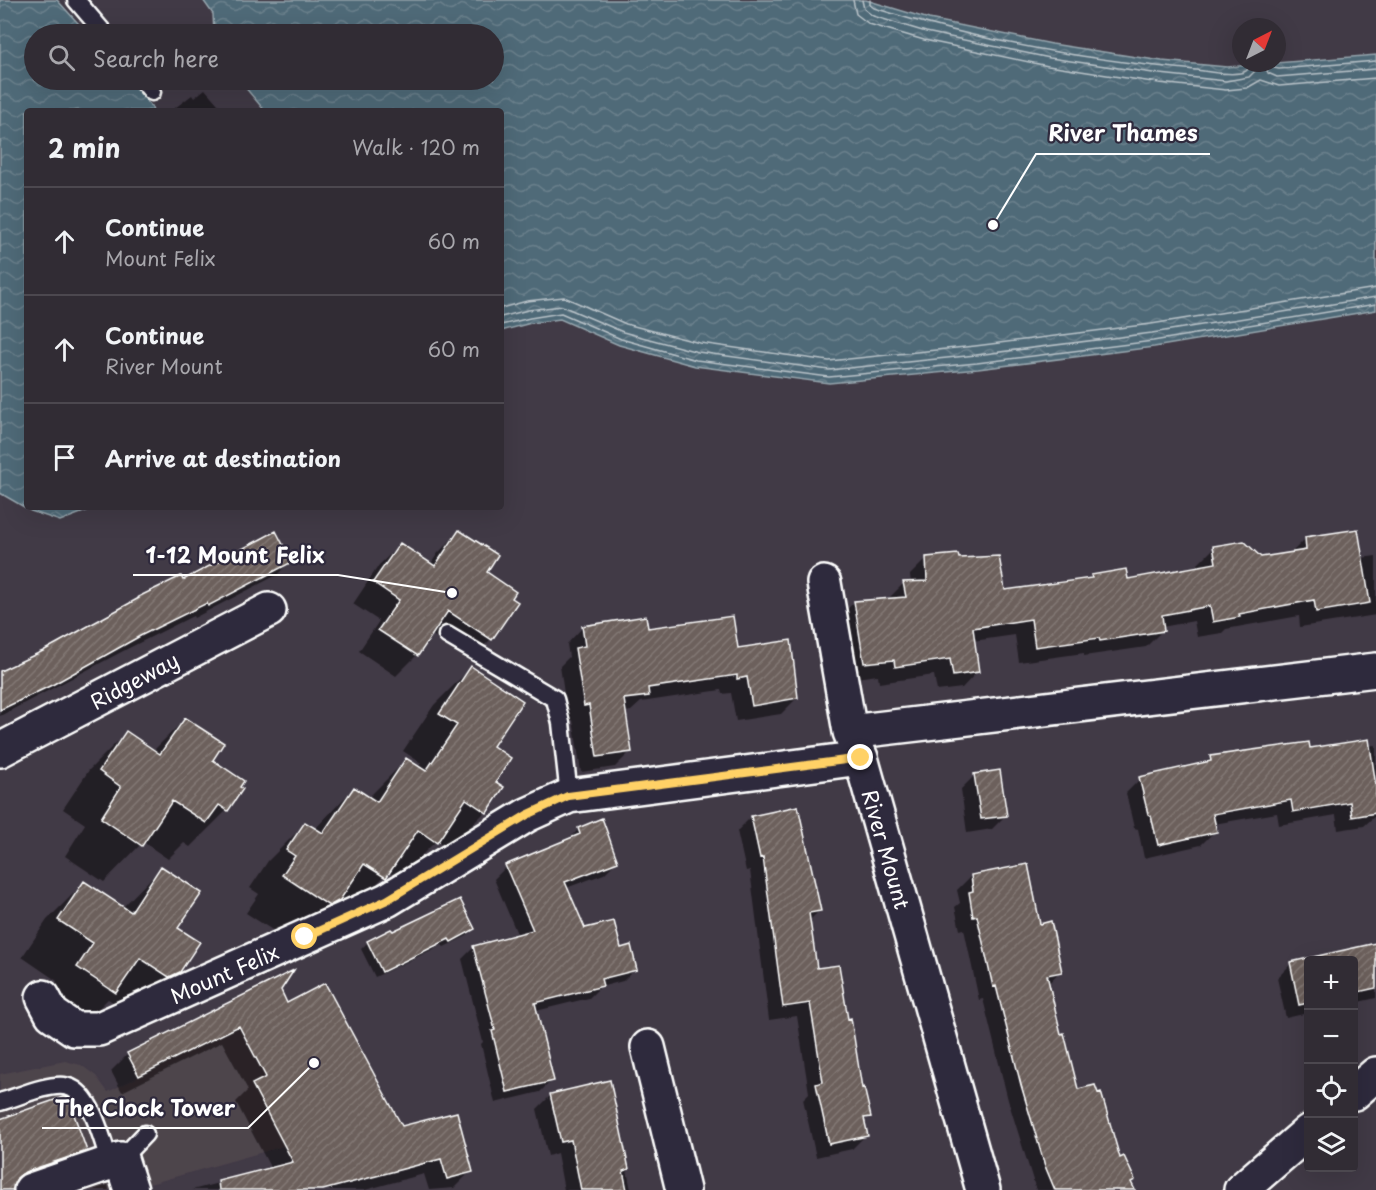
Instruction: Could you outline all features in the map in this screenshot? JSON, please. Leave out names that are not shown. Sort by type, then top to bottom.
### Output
[{"type":"street","name":"River Mount","points":[[824,583],[856,745],[983,1190]]},
{"type":"street","name":"Ridgeway","points":[[0,750],[269,610]]},
{"type":"street","points":[[568,796],[856,745],[1376,670]]},
{"type":"street","name":"Mount Felix","points":[[43,997],[52,1014],[74,1029],[99,1029],[387,900],[527,815],[568,796]]},
{"type":"street","points":[[648,1047],[683,1190]]},
{"type":"street","points":[[1358,1089],[1376,1074]]},
{"type":"street","points":[[1241,1190],[1304,1135]]},
{"type":"street","points":[[31,1190],[115,1161],[131,1190]]},
{"type":"lane","points":[[76,0],[96,24]]},
{"type":"lane","points":[[447,635],[555,699],[561,723],[568,796]]},
{"type":"lane","points":[[0,1102],[50,1087],[66,1086],[81,1095],[90,1107],[115,1161],[145,1134]]},
{"type":"shaded area","points":[[325,983],[398,1120],[309,1139],[146,1185],[148,1190],[0,1190],[0,1074],[65,1061],[81,1065],[96,1076],[108,1092]]},
{"type":"water","points":[[0,0],[57,0],[79,24],[24,24],[24,90],[138,90],[152,108],[24,108],[24,507],[0,493]]},
{"type":"water","points":[[203,0],[866,0],[929,19],[1052,44],[1162,61],[1232,67],[1232,72],[1286,72],[1286,62],[1376,55],[1376,310],[1154,347],[978,369],[829,383],[695,366],[619,345],[560,319],[504,330],[504,108],[262,108],[247,90],[504,90],[504,24],[214,24],[213,14]]},
{"type":"water","points":[[29,510],[89,510],[60,521]]},
{"type":"building","points":[[1358,529],[1370,603],[1316,612],[1314,600],[1239,614],[1240,617],[1213,622],[1210,606],[1162,615],[1164,631],[1100,641],[1099,638],[1035,647],[1031,619],[973,628],[979,672],[953,676],[950,659],[895,667],[894,660],[864,663],[854,601],[906,597],[903,582],[927,581],[926,557],[958,554],[959,558],[999,556],[1005,590],[1092,578],[1091,575],[1126,569],[1128,579],[1216,563],[1213,546],[1244,541],[1261,557],[1306,550],[1305,537]]},
{"type":"building","points":[[459,530],[498,555],[487,572],[516,592],[512,598],[518,602],[492,640],[448,611],[418,656],[378,630],[399,600],[373,582],[400,543],[435,566]]},
{"type":"building","points":[[276,531],[292,562],[208,606],[207,603],[142,635],[54,684],[0,710],[0,671],[43,651],[138,597],[181,576],[183,580]]},
{"type":"building","points":[[646,616],[648,628],[733,616],[738,648],[791,640],[798,698],[752,706],[747,677],[737,679],[737,675],[648,688],[649,696],[624,699],[632,752],[597,757],[589,705],[584,706],[575,648],[585,646],[582,626]]},
{"type":"building","points":[[471,666],[523,701],[493,746],[511,758],[496,782],[504,787],[487,813],[466,799],[437,843],[418,830],[386,878],[364,864],[340,900],[329,906],[282,875],[295,856],[286,850],[305,822],[323,833],[354,787],[377,802],[406,758],[426,771],[457,725],[439,714]]},
{"type":"building","points":[[185,718],[224,743],[213,760],[244,781],[240,787],[243,789],[228,811],[219,805],[206,823],[172,801],[142,846],[101,818],[121,787],[99,771],[126,731],[160,754]]},
{"type":"building","points":[[1369,739],[1376,786],[1376,813],[1352,817],[1350,802],[1293,812],[1291,800],[1213,814],[1217,832],[1158,845],[1139,777],[1211,761],[1210,756],[1309,742],[1310,748]]},
{"type":"building","points":[[1000,770],[1007,816],[981,819],[974,774]]},
{"type":"building","points":[[798,806],[821,911],[809,913],[817,968],[839,965],[848,1019],[851,1018],[862,1088],[864,1087],[871,1117],[864,1118],[868,1136],[829,1144],[816,1084],[823,1082],[810,1003],[783,1007],[763,857],[760,858],[751,816]]},
{"type":"building","points":[[602,818],[618,862],[565,882],[585,928],[614,921],[621,948],[631,945],[637,970],[601,979],[603,986],[535,1003],[554,1081],[507,1092],[492,1031],[495,1030],[473,946],[533,930],[505,865],[580,834],[578,828]]},
{"type":"building","points":[[1028,864],[1040,924],[1051,921],[1062,972],[1047,975],[1061,1034],[1064,1033],[1078,1089],[1095,1085],[1098,1093],[1101,1092],[1120,1158],[1124,1156],[1135,1180],[1131,1182],[1135,1190],[1055,1190],[1045,1166],[1021,1085],[996,986],[993,987],[977,916],[973,917],[969,892],[973,891],[971,875]]},
{"type":"building","points":[[161,866],[202,893],[178,928],[200,942],[180,972],[169,977],[140,958],[116,993],[77,967],[93,943],[58,920],[84,881],[131,912]]},
{"type":"building","points":[[460,899],[475,929],[451,942],[449,939],[382,972],[367,941]]},
{"type":"building","points":[[1376,943],[1376,988],[1358,992],[1358,956],[1317,956]]},
{"type":"building","points":[[1304,959],[1304,1004],[1299,1005],[1290,962]]},
{"type":"building","points":[[294,970],[281,990],[287,1003],[325,983],[402,1126],[457,1112],[473,1172],[447,1179],[441,1159],[323,1190],[219,1190],[218,1181],[293,1162],[252,1084],[266,1077],[239,1026],[139,1076],[127,1053]]},
{"type":"building","points":[[610,1080],[629,1169],[623,1171],[627,1190],[581,1190],[571,1140],[561,1142],[550,1094]]},
{"type":"building","points":[[63,1097],[68,1098],[87,1151],[25,1172],[17,1178],[13,1190],[0,1190],[0,1119]]},
{"type":"place","name":"River Thames","points":[[993,225]]},
{"type":"place","name":"1-12 Mount Felix","points":[[452,593]]},
{"type":"place","name":"The Clock Tower","points":[[314,1063]]},
{"type":"route","points":[[305,937],[387,900],[527,815],[568,796],[861,758]]}]
